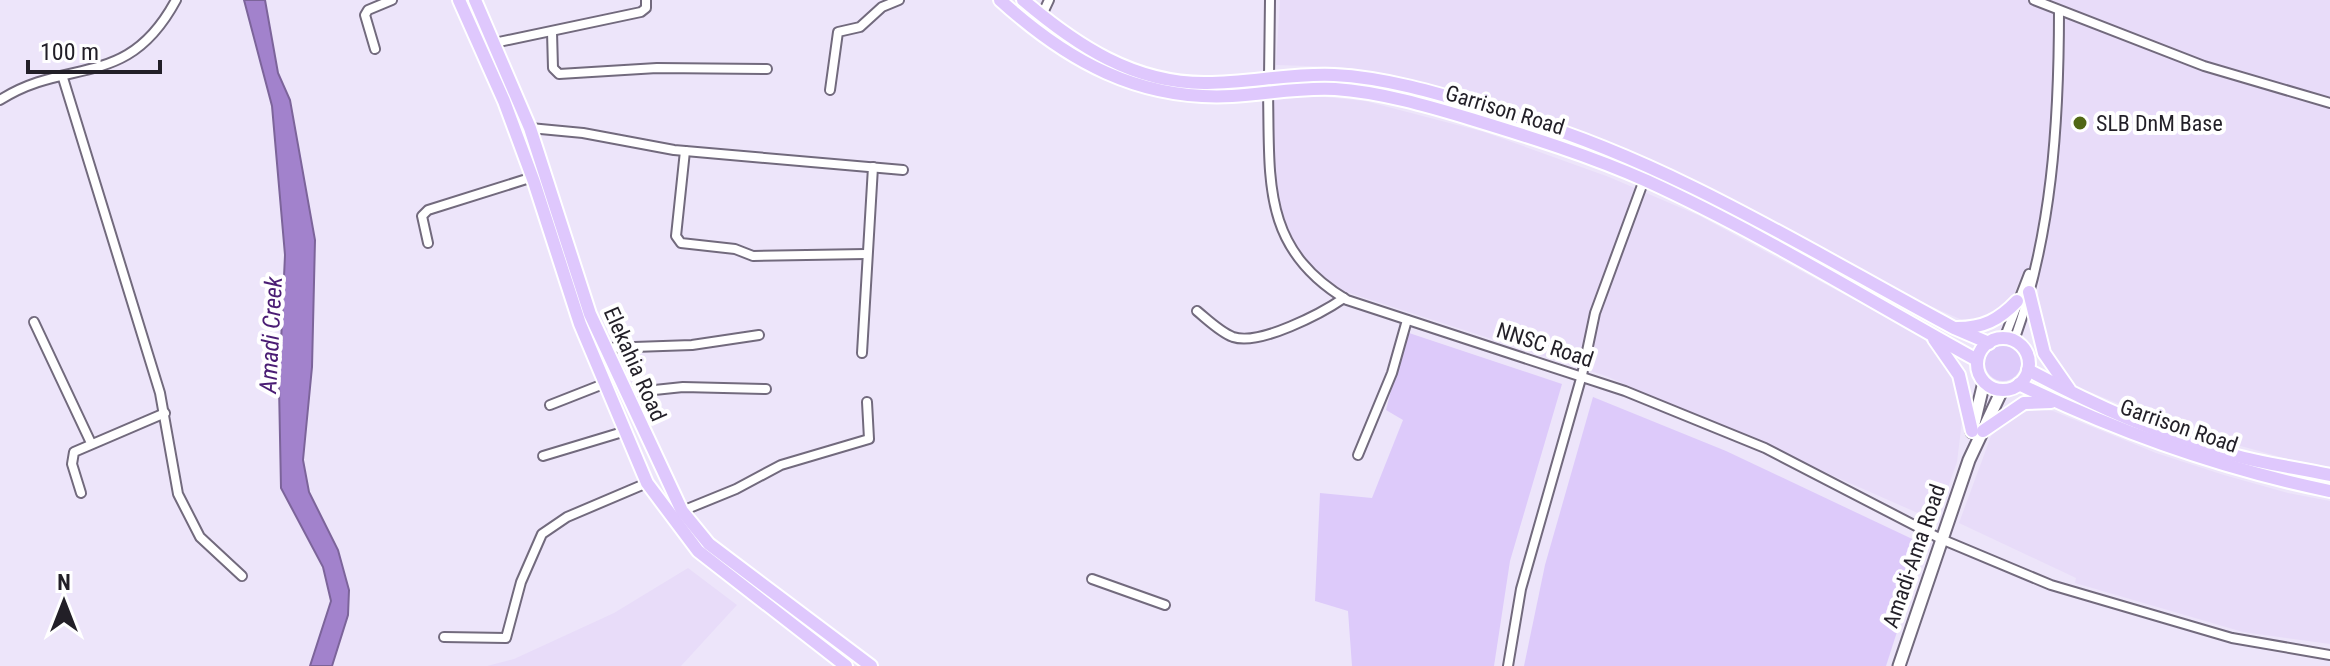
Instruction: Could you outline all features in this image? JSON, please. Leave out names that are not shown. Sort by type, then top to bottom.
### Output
[{"type":"main road","name":"Elekahia Road","points":[[459,0],[533,177],[580,324],[647,483],[698,551],[846,666]]},
{"type":"main road","name":"Elekahia Road","points":[[475,0],[530,128],[576,275],[605,348],[682,511],[709,544],[871,666]]},
{"type":"main road","name":"Garrison Road","points":[[1000,0],[1061,51],[1129,83],[1191,96],[1314,89],[1359,91],[1467,118],[1569,150],[1644,180],[1715,214],[1977,360]]},
{"type":"main road","name":"Garrison Road","points":[[1023,0],[1103,58],[1144,74],[1208,83],[1332,75],[1392,83],[1521,118],[1584,140],[1681,182],[1954,328],[1989,343]]},
{"type":"main road","points":[[2029,292],[2044,353],[2073,394]]},
{"type":"main road","points":[[1954,328],[1984,326],[2017,301]]},
{"type":"main road","points":[[1929,333],[1959,375],[1978,431],[2024,403],[2055,402]]},
{"type":"main road","points":[[2009,340],[2026,353],[2028,370],[2019,384],[2002,390],[1984,382],[1977,360],[1989,343],[2009,340]]},
{"type":"main road","name":"Garrison Road","points":[[2028,370],[2073,394],[2194,443],[2272,465],[2330,475]]},
{"type":"main road","name":"Garrison Road","points":[[2019,384],[2055,402],[2178,450],[2267,477],[2330,491]]},
{"type":"street","points":[[0,100],[22,89],[117,60],[147,42],[176,0]]},
{"type":"street","points":[[375,49],[365,15],[368,10],[392,0]]},
{"type":"street","points":[[494,43],[643,12],[646,0]]},
{"type":"street","points":[[830,90],[838,32],[860,27],[882,7],[899,0]]},
{"type":"street","points":[[1042,15],[1049,0]]},
{"type":"street","points":[[1269,77],[1270,0]]},
{"type":"street","points":[[2034,0],[2204,66],[2330,103]]},
{"type":"street","points":[[2009,340],[2029,292],[2049,201],[2057,135],[2059,11]]},
{"type":"street","points":[[552,32],[553,68],[559,74],[657,68],[767,69]]},
{"type":"street","points":[[63,78],[165,413],[172,473],[189,520],[200,537],[242,576]]},
{"type":"street","name":"NNSC Road","points":[[1268,92],[1270,186],[1282,234],[1312,275],[1344,298],[1582,375],[1765,448],[1941,539],[2084,596],[2232,638],[2330,655]]},
{"type":"street","points":[[530,128],[583,133],[685,151],[903,170]]},
{"type":"street","points":[[685,151],[676,236],[681,243],[735,249],[753,256],[866,254]]},
{"type":"street","points":[[862,353],[873,167]]},
{"type":"street","points":[[428,243],[422,216],[428,210],[533,177]]},
{"type":"street","points":[[1508,666],[1521,589],[1582,375],[1595,313],[1644,180]]},
{"type":"street","points":[[2009,340],[2017,301],[2033,266]]},
{"type":"street","points":[[1197,311],[1228,334],[1249,338],[1304,321],[1344,298]]},
{"type":"street","points":[[1358,455],[1392,373],[1407,320]]},
{"type":"street","points":[[34,322],[91,443]]},
{"type":"street","points":[[605,348],[692,345],[759,335]]},
{"type":"street","name":"Amadi-Ama Road","points":[[1899,666],[1978,431],[1984,382]]},
{"type":"street","points":[[550,405],[606,383]]},
{"type":"street","points":[[626,393],[683,387],[766,389]]},
{"type":"street","name":"Amadi-Ama Road","points":[[1978,431],[2002,390]]},
{"type":"street","points":[[682,511],[736,489],[781,465],[869,439],[867,402]]},
{"type":"street","points":[[81,493],[72,457],[91,443],[165,413]]},
{"type":"street","points":[[543,456],[626,431]]},
{"type":"street","points":[[444,637],[506,638],[521,582],[542,534],[559,520],[647,483]]},
{"type":"street","points":[[1092,579],[1165,605]]},
{"type":"shaded area","points":[[244,0],[265,0],[278,73],[290,100],[315,240],[312,367],[303,460],[309,492],[338,550],[349,590],[348,615],[332,666],[310,666],[331,601],[323,567],[281,488],[279,386],[285,255],[272,106]]},
{"type":"shaded area","points":[[1280,0],[2330,0],[2330,467],[2284,458],[2187,431],[2077,387],[2048,350],[2037,308],[2040,277],[2023,272],[2014,294],[1995,312],[1973,321],[1962,320],[1928,305],[1713,190],[1574,129],[1502,104],[1393,75],[1340,67],[1276,65]]},
{"type":"shaded area","points":[[1315,96],[1365,101],[1484,132],[1609,177],[1700,216],[1919,335],[1933,347],[1955,379],[1963,413],[1957,462],[1936,521],[1606,376],[1334,288],[1292,246],[1273,178],[1274,100]]},
{"type":"shaded area","points":[[1406,332],[1562,384],[1510,561],[1494,666],[1352,666],[1348,611],[1315,601],[1320,493],[1372,498],[1403,420],[1386,410]]},
{"type":"shaded area","points":[[2003,345],[2016,350],[2021,363],[2016,376],[2003,381],[1990,376],[1985,363],[1990,350]]},
{"type":"shaded area","points":[[1593,397],[1726,451],[1925,545],[1886,666],[1524,666],[1545,565]]},
{"type":"shaded area","points":[[2034,409],[2053,411],[2156,453],[2224,475],[2330,501],[2330,644],[2243,632],[2075,583],[2076,578],[1959,523],[1991,436],[2010,418]]},
{"type":"shaded area","points":[[688,568],[737,605],[681,666],[487,666],[514,659],[614,613]]},
{"type":"place","name":"SLB DnM Base","points":[[2080,123]]},
{"type":"water label","name":"Amadi Creek","points":[[271,335]]}]
